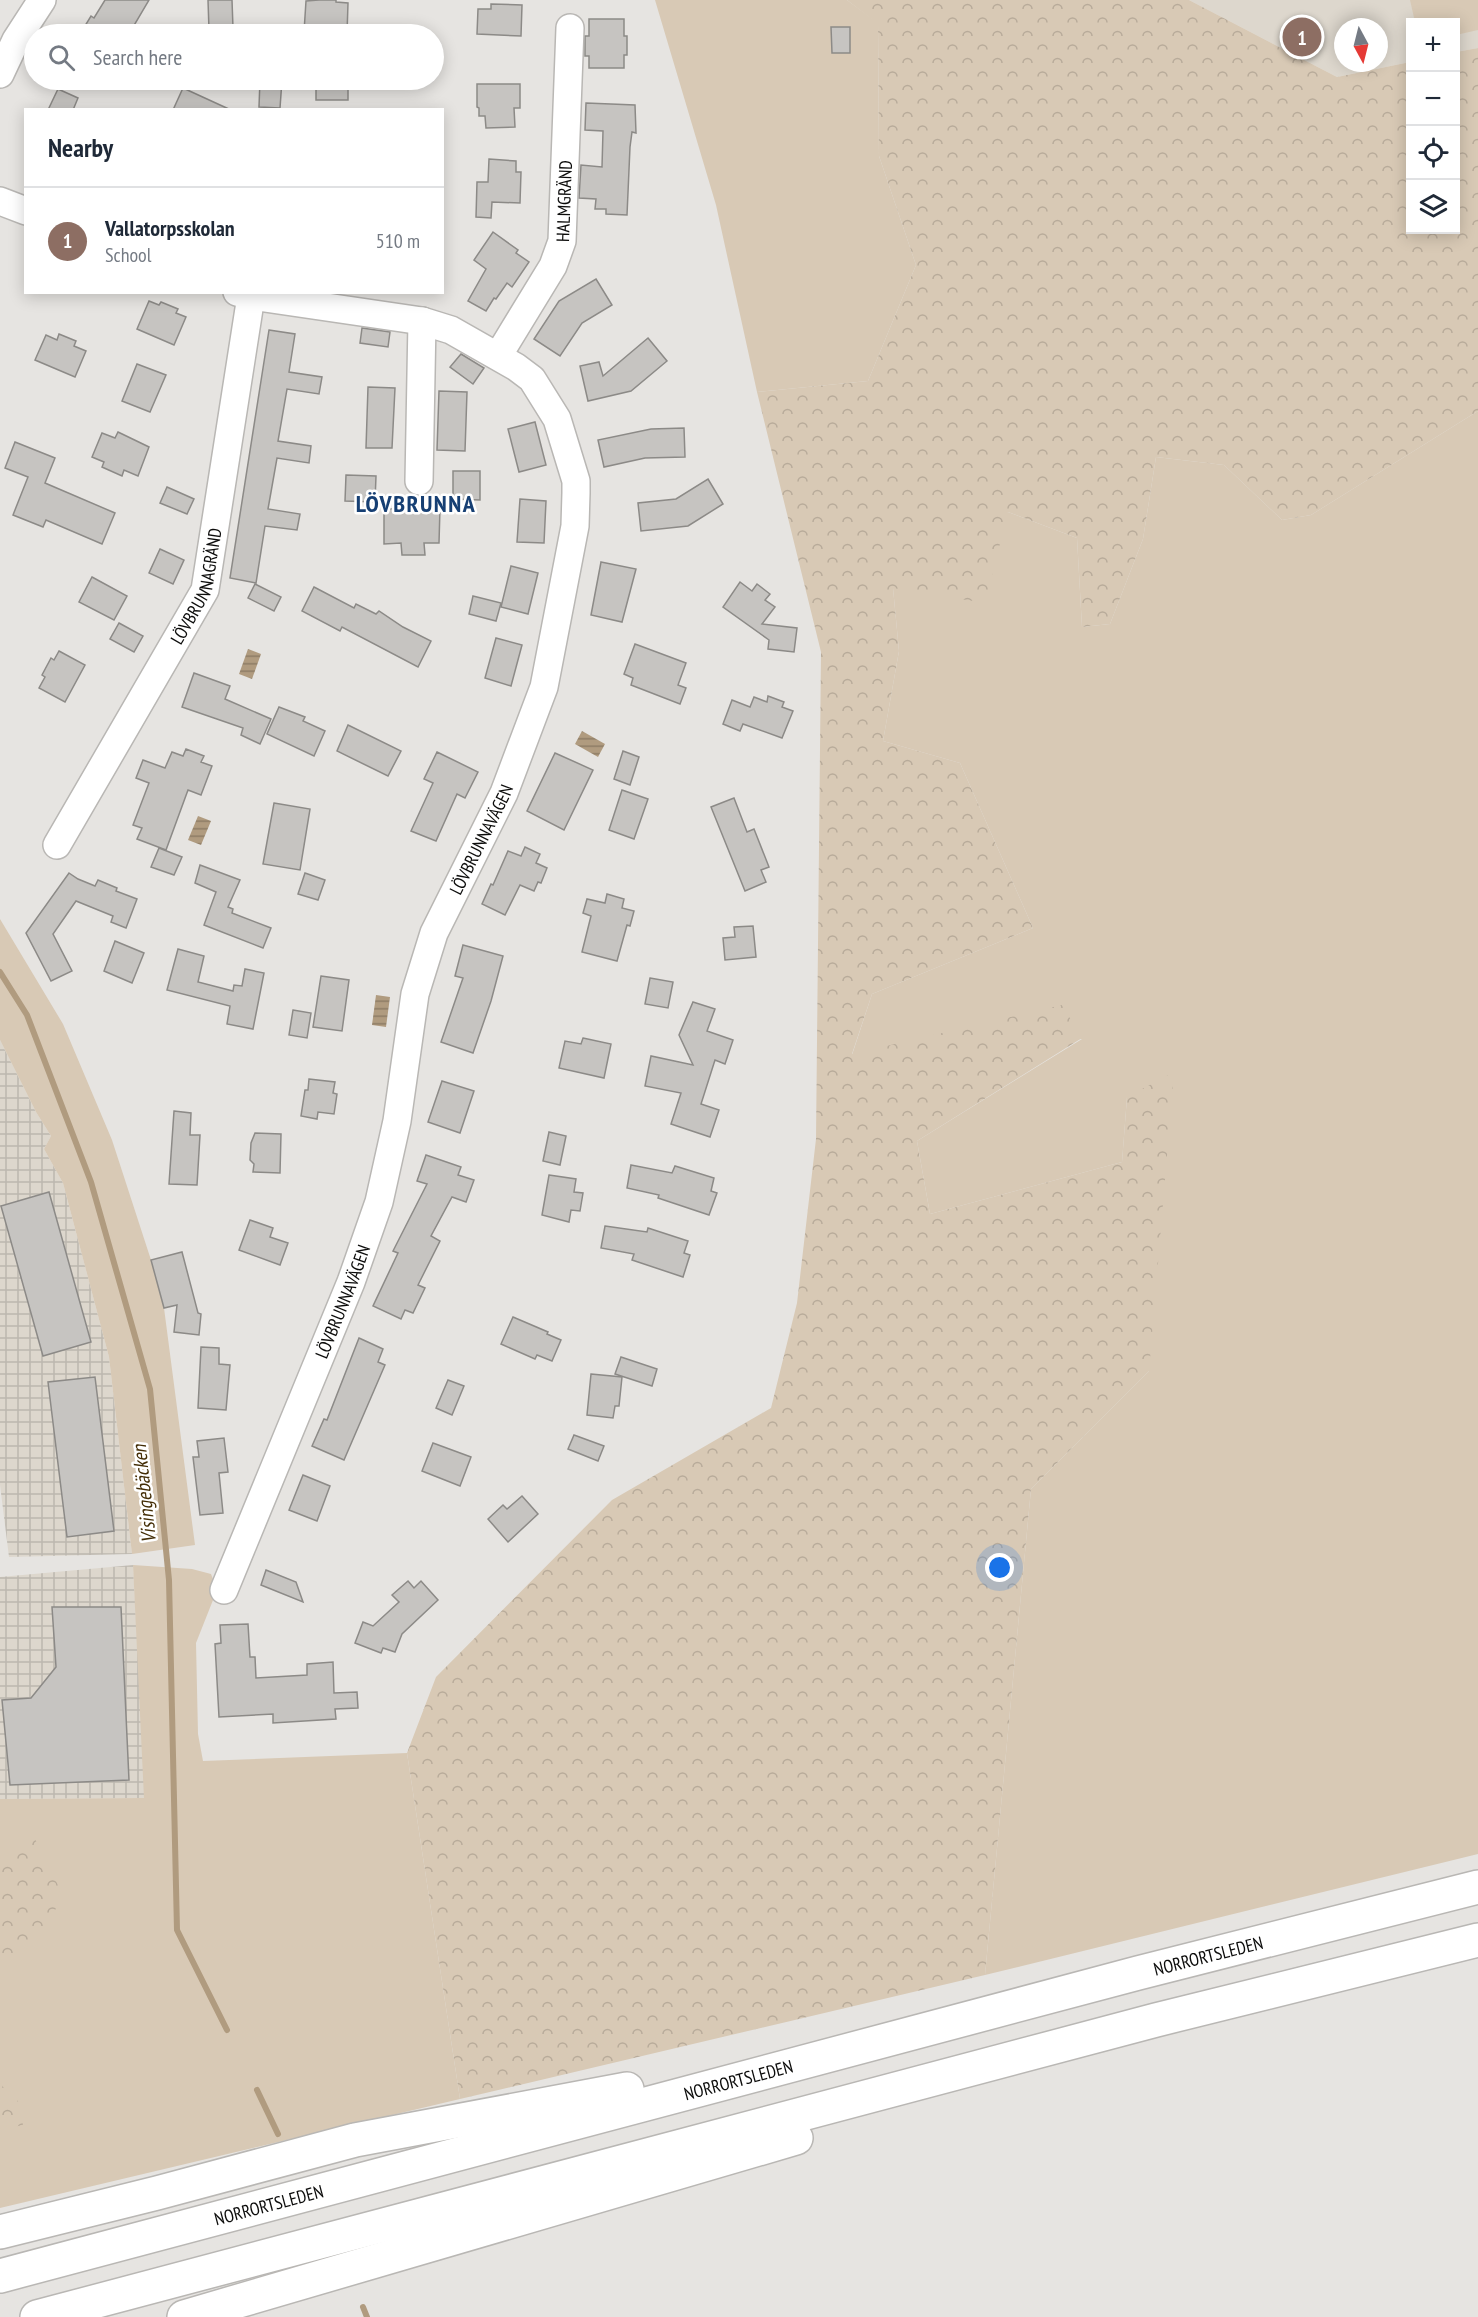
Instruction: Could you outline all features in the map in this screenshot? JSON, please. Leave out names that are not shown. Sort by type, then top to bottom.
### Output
[{"type":"highway","name":"NORRORTSLEDEN","points":[[0,2276],[1138,1973],[1478,1887]]},
{"type":"highway","points":[[37,2317],[1156,2020],[1478,1940]]},
{"type":"highway","points":[[0,2232],[355,2140],[627,2089],[828,2040],[976,1998],[1138,1973]]},
{"type":"highway","points":[[184,2317],[996,2079],[1156,2020]]},
{"type":"street","points":[[26,24],[42,0]]},
{"type":"street","points":[[0,74],[24,28]]},
{"type":"street","name":"HALMGRÄND","points":[[498,356],[553,266],[562,241],[570,28]]},
{"type":"street","points":[[0,201],[24,210]]},
{"type":"street","name":"LÖVBRUNNAVÄGEN","points":[[224,1590],[351,1282],[379,1202],[397,1122],[415,994],[434,933],[504,793],[544,687],[575,525],[576,481],[557,419],[532,379],[498,356],[452,330],[422,321],[244,294]]},
{"type":"street","name":"LÖVBRUNNAGRÄND","points":[[57,845],[205,590],[244,294]]},
{"type":"street","points":[[419,481],[422,321]]},
{"type":"shaded area","points":[[1189,0],[1478,0],[1478,48],[1460,51],[1460,18],[1406,18],[1406,63],[1388,67],[1388,18],[1334,18],[1334,72],[1361,72],[1337,77]]},
{"type":"shaded area","points":[[248,649],[261,654],[252,679],[239,674]]},
{"type":"shaded area","points":[[582,731],[605,744],[598,757],[575,744]]},
{"type":"shaded area","points":[[198,816],[211,821],[201,845],[188,840]]},
{"type":"shaded area","points":[[376,995],[390,997],[386,1027],[372,1025]]},
{"type":"shaded area","points":[[0,1040],[36,1112],[51,1136],[44,1149],[63,1183],[109,1357],[132,1554],[9,1557],[0,1485]]},
{"type":"shaded area","points":[[133,1565],[146,1798],[0,1799],[0,1577]]},
{"type":"green space","points":[[655,0],[847,0],[878,23],[879,156],[916,265],[868,381],[757,392],[716,205]]},
{"type":"green space","points":[[847,0],[1189,0],[1337,77],[1361,72],[1388,72],[1388,67],[1406,63],[1406,234],[1460,234],[1460,51],[1478,48],[1478,411],[1311,515],[1282,520],[1224,465],[1156,457],[1143,539],[1110,624],[1082,627],[1077,538],[1008,512],[985,603],[893,588],[899,651],[883,741],[960,763],[1033,928],[872,994],[852,1054],[1062,1005],[1082,1038],[917,1141],[930,1214],[1122,1162],[1127,1097],[1174,1072],[1149,1371],[1031,1489],[985,1975],[460,2099],[407,1753],[436,1677],[612,1500],[771,1408],[797,1303],[816,1139],[821,652],[757,392],[868,381],[916,265],[879,156],[878,24]]},
{"type":"green space","points":[[1410,0],[1478,0],[1478,30],[1460,34],[1460,18],[1414,18]]},
{"type":"green space","points":[[1478,411],[1478,1854],[985,1975],[1031,1489],[1149,1371],[1127,1097],[1122,1162],[930,1214],[917,1141],[1082,1039],[852,1055],[872,994],[1033,928],[960,763],[883,741],[899,651],[893,588],[1008,512],[1077,538],[1082,627],[1110,624],[1143,539],[1156,457],[1224,465],[1282,520],[1311,515]]},
{"type":"green space","points":[[0,919],[63,1024],[112,1140],[151,1260],[164,1308],[195,1545],[132,1554],[109,1357],[63,1183],[44,1149],[51,1136],[36,1112],[0,1040]]},
{"type":"green space","points":[[133,1565],[192,1569],[211,1574],[217,1590],[196,1643],[198,1734],[203,1761],[407,1753],[460,2099],[0,2208],[0,1799],[144,1798]]},
{"type":"green space","points":[[35,1839],[62,1893],[44,1938],[0,1966],[0,1877],[6,1848]]},
{"type":"green space","points":[[0,2080],[5,2091],[18,2101],[23,2125],[0,2130]]},
{"type":"building","points":[[105,0],[149,0],[135,24],[86,24],[91,16],[94,18]]},
{"type":"building","points":[[208,0],[232,0],[233,24],[209,24]]},
{"type":"building","points":[[336,0],[336,2],[348,3],[347,24],[305,24],[306,1]]},
{"type":"building","points":[[491,4],[522,5],[521,36],[477,34],[478,9],[491,9]]},
{"type":"building","points":[[589,19],[624,19],[627,55],[624,55],[624,68],[589,68],[589,56],[585,56],[585,36],[589,36]]},
{"type":"building","points":[[831,27],[850,27],[850,53],[832,53]]},
{"type":"building","points":[[477,84],[520,84],[520,108],[514,108],[515,127],[486,128],[485,116],[479,116],[477,107]]},
{"type":"building","points":[[58,90],[78,98],[74,108],[49,108]]},
{"type":"building","points":[[182,90],[187,90],[227,108],[174,108]]},
{"type":"building","points":[[260,90],[281,90],[280,108],[259,107]]},
{"type":"building","points":[[316,90],[348,90],[348,100],[316,100]]},
{"type":"building","points":[[586,103],[635,105],[636,133],[632,132],[630,147],[627,215],[606,214],[606,209],[595,209],[596,199],[579,198],[581,165],[602,167],[603,131],[585,130]]},
{"type":"building","points":[[489,159],[516,161],[516,172],[521,172],[520,203],[492,202],[491,218],[476,217],[477,182],[488,182]]},
{"type":"building","points":[[493,232],[518,250],[516,253],[529,262],[512,287],[507,283],[486,311],[468,301],[486,269],[474,260]]},
{"type":"building","points":[[596,279],[612,305],[582,323],[560,356],[534,339],[559,301]]},
{"type":"building","points":[[149,301],[159,305],[161,302],[178,309],[176,313],[186,317],[174,345],[137,329]]},
{"type":"building","points":[[362,328],[390,332],[388,347],[360,343]]},
{"type":"building","points":[[269,330],[295,334],[289,372],[322,377],[319,394],[287,389],[278,441],[311,446],[309,463],[277,458],[268,509],[300,514],[297,530],[265,526],[256,583],[230,578]]},
{"type":"building","points":[[59,334],[76,341],[74,346],[86,351],[75,377],[35,360],[46,335],[57,340]]},
{"type":"building","points":[[648,338],[667,361],[631,391],[588,401],[580,366],[599,362],[603,376]]},
{"type":"building","points":[[461,354],[484,368],[473,384],[450,367]]},
{"type":"building","points":[[137,364],[166,375],[150,412],[122,401]]},
{"type":"building","points":[[368,387],[395,388],[392,448],[366,448]]},
{"type":"building","points":[[439,391],[467,392],[465,451],[437,450]]},
{"type":"building","points":[[535,422],[546,465],[519,472],[508,429]]},
{"type":"building","points":[[684,428],[685,457],[645,458],[604,467],[598,440],[651,429]]},
{"type":"building","points":[[118,432],[149,447],[138,476],[124,470],[122,476],[102,467],[104,462],[92,457],[102,433],[115,438]]},
{"type":"building","points":[[15,442],[55,458],[45,483],[115,513],[102,544],[46,520],[43,527],[13,515],[28,477],[5,468]]},
{"type":"building","points":[[453,471],[480,471],[480,500],[453,499]]},
{"type":"building","points":[[346,475],[376,476],[375,502],[345,501]]},
{"type":"building","points":[[708,479],[723,504],[688,526],[641,531],[638,503],[676,499]]},
{"type":"building","points":[[167,487],[194,499],[187,514],[160,503]]},
{"type":"building","points":[[520,499],[546,501],[544,543],[517,542]]},
{"type":"building","points":[[440,508],[439,543],[424,543],[425,555],[402,555],[401,543],[384,544],[384,509]]},
{"type":"building","points":[[160,549],[184,560],[173,584],[149,573]]},
{"type":"building","points":[[601,562],[636,569],[622,622],[591,615]]},
{"type":"building","points":[[511,566],[538,573],[528,614],[501,607]]},
{"type":"building","points":[[92,577],[127,596],[114,620],[79,602]]},
{"type":"building","points":[[740,582],[752,591],[757,584],[770,594],[765,600],[775,607],[762,624],[797,628],[794,652],[768,649],[769,640],[723,607]]},
{"type":"building","points":[[255,584],[281,597],[274,611],[248,598]]},
{"type":"building","points":[[314,587],[354,608],[356,604],[376,614],[379,611],[403,627],[431,641],[418,667],[342,627],[340,631],[302,611]]},
{"type":"building","points":[[473,596],[501,603],[496,621],[469,614]]},
{"type":"building","points":[[119,623],[143,636],[134,652],[110,639]]},
{"type":"building","points":[[496,638],[522,645],[511,686],[485,678]]},
{"type":"building","points":[[635,644],[686,663],[678,685],[686,688],[680,704],[631,685],[633,678],[624,674]]},
{"type":"building","points":[[59,651],[85,665],[65,702],[39,688],[45,677],[42,675],[51,658],[54,660]]},
{"type":"building","points":[[194,673],[230,686],[225,699],[271,719],[260,744],[241,735],[243,728],[182,707]]},
{"type":"building","points":[[768,696],[784,702],[782,707],[793,711],[782,738],[743,724],[740,731],[723,724],[732,700],[750,707],[754,697],[767,702]]},
{"type":"building","points":[[279,707],[305,717],[303,721],[325,731],[314,756],[267,734]]},
{"type":"building","points":[[348,725],[401,751],[388,776],[337,751]]},
{"type":"building","points":[[186,749],[204,756],[201,762],[212,766],[201,795],[188,790],[166,850],[137,839],[142,828],[133,825],[149,783],[136,778],[143,760],[165,768],[172,752],[183,756]]},
{"type":"building","points":[[623,751],[639,757],[630,785],[614,779]]},
{"type":"building","points":[[437,752],[478,772],[465,798],[457,794],[436,841],[411,831],[433,783],[424,779]]},
{"type":"building","points":[[555,753],[593,770],[564,830],[527,811]]},
{"type":"building","points":[[622,790],[648,799],[634,839],[609,830]]},
{"type":"building","points":[[734,798],[747,832],[754,829],[769,867],[761,870],[766,882],[745,891],[711,807]]},
{"type":"building","points":[[274,803],[310,809],[300,870],[263,864]]},
{"type":"building","points":[[525,847],[540,854],[536,863],[547,868],[541,883],[538,882],[534,891],[520,885],[505,915],[482,904],[508,851],[521,856]]},
{"type":"building","points":[[159,848],[182,857],[174,875],[151,867]]},
{"type":"building","points":[[200,865],[240,880],[228,907],[233,909],[232,913],[271,928],[263,948],[204,925],[216,892],[195,883]]},
{"type":"building","points":[[69,873],[95,886],[98,880],[117,888],[116,891],[137,899],[126,928],[111,922],[113,916],[76,901],[53,934],[72,971],[51,981],[26,933]]},
{"type":"building","points":[[305,873],[325,880],[318,900],[298,894]]},
{"type":"building","points":[[607,894],[624,899],[622,908],[634,911],[630,926],[627,925],[617,961],[582,952],[591,916],[583,913],[587,899],[605,903]]},
{"type":"building","points":[[753,926],[756,957],[725,960],[723,938],[735,937],[734,927]]},
{"type":"building","points":[[115,941],[144,953],[132,983],[104,971]]},
{"type":"building","points":[[463,945],[503,956],[491,1001],[473,1053],[441,1042],[463,978],[455,976]]},
{"type":"building","points":[[178,949],[204,956],[198,982],[233,991],[234,985],[242,986],[245,969],[264,973],[253,1029],[227,1024],[230,1006],[167,990]]},
{"type":"building","points":[[321,976],[349,980],[342,1031],[313,1027]]},
{"type":"building","points":[[650,978],[673,982],[668,1008],[645,1004]]},
{"type":"building","points":[[693,1002],[715,1009],[707,1031],[733,1040],[725,1064],[715,1060],[701,1104],[719,1110],[710,1137],[671,1124],[681,1093],[645,1086],[651,1056],[693,1065],[679,1035]]},
{"type":"building","points":[[293,1010],[311,1013],[307,1038],[289,1035]]},
{"type":"building","points":[[583,1038],[611,1044],[604,1078],[559,1068],[565,1041],[581,1044]]},
{"type":"building","points":[[309,1079],[335,1082],[333,1093],[337,1094],[334,1114],[318,1112],[317,1119],[301,1116]]},
{"type":"building","points":[[442,1081],[474,1091],[460,1133],[428,1122]]},
{"type":"building","points":[[174,1111],[191,1113],[190,1135],[200,1135],[197,1185],[169,1184]]},
{"type":"building","points":[[549,1132],[566,1136],[560,1165],[543,1161]]},
{"type":"building","points":[[255,1133],[281,1134],[280,1173],[253,1172],[254,1164],[250,1160],[251,1143]]},
{"type":"building","points":[[426,1155],[461,1167],[458,1175],[474,1180],[466,1202],[452,1197],[431,1236],[440,1241],[418,1285],[425,1288],[413,1313],[405,1310],[401,1319],[373,1306],[398,1253],[393,1251],[427,1184],[417,1181]]},
{"type":"building","points":[[631,1165],[672,1173],[675,1166],[714,1178],[711,1191],[717,1193],[709,1215],[658,1198],[659,1195],[627,1188]]},
{"type":"building","points":[[549,1175],[576,1179],[574,1192],[583,1193],[580,1211],[571,1210],[569,1222],[542,1215]]},
{"type":"building","points":[[49,1192],[91,1342],[43,1356],[1,1206]]},
{"type":"building","points":[[250,1220],[273,1228],[270,1237],[288,1243],[280,1265],[239,1250]]},
{"type":"building","points":[[605,1226],[647,1232],[648,1228],[688,1241],[684,1253],[690,1255],[683,1277],[632,1260],[634,1254],[601,1248]]},
{"type":"building","points":[[182,1252],[198,1313],[201,1314],[199,1335],[174,1332],[177,1305],[164,1308],[151,1260]]},
{"type":"building","points":[[513,1317],[561,1340],[552,1361],[537,1355],[535,1359],[501,1344]]},
{"type":"building","points":[[359,1338],[383,1349],[378,1362],[385,1365],[344,1460],[312,1446],[324,1419],[327,1420]]},
{"type":"building","points":[[201,1347],[219,1348],[219,1364],[230,1365],[226,1410],[198,1408]]},
{"type":"building","points":[[621,1357],[657,1369],[652,1386],[615,1374]]},
{"type":"building","points":[[591,1374],[622,1377],[619,1406],[615,1406],[613,1418],[587,1415]]},
{"type":"building","points":[[95,1377],[114,1531],[67,1537],[48,1382]]},
{"type":"building","points":[[448,1380],[464,1386],[452,1415],[436,1408]]},
{"type":"building","points":[[574,1435],[604,1446],[598,1461],[568,1449]]},
{"type":"building","points":[[224,1438],[228,1472],[219,1473],[223,1513],[200,1515],[193,1457],[199,1457],[197,1441]]},
{"type":"building","points":[[433,1443],[471,1457],[460,1486],[422,1471]]},
{"type":"building","points":[[303,1475],[330,1486],[317,1521],[289,1510]]},
{"type":"building","points":[[522,1496],[538,1514],[508,1542],[488,1519],[503,1505],[507,1509]]},
{"type":"building","points":[[266,1570],[296,1582],[303,1602],[261,1585]]},
{"type":"building","points":[[408,1581],[414,1588],[421,1581],[438,1600],[402,1634],[395,1652],[383,1648],[381,1653],[355,1643],[363,1622],[373,1626],[399,1602],[392,1595]]},
{"type":"building","points":[[52,1607],[121,1607],[129,1780],[10,1785],[2,1700],[31,1698],[56,1667]]},
{"type":"building","points":[[248,1624],[250,1657],[255,1657],[256,1678],[307,1675],[307,1664],[333,1662],[334,1693],[357,1692],[358,1708],[335,1709],[336,1719],[273,1723],[273,1714],[219,1717],[215,1644],[221,1643],[220,1625]]},
{"type":"waterway","name":"Visingebäcken","points":[[0,972],[27,1015],[91,1182],[150,1389],[169,1580],[177,1930],[227,2030]]},
{"type":"waterway","name":"Visingebäcken","points":[[257,2090],[278,2134]]},
{"type":"waterway","points":[[363,2307],[367,2317]]},
{"type":"place","name":"Vallatorpsskolan","points":[[1302,37]]},
{"type":"district","name":"LÖVBRUNNA","points":[[416,503]]}]
